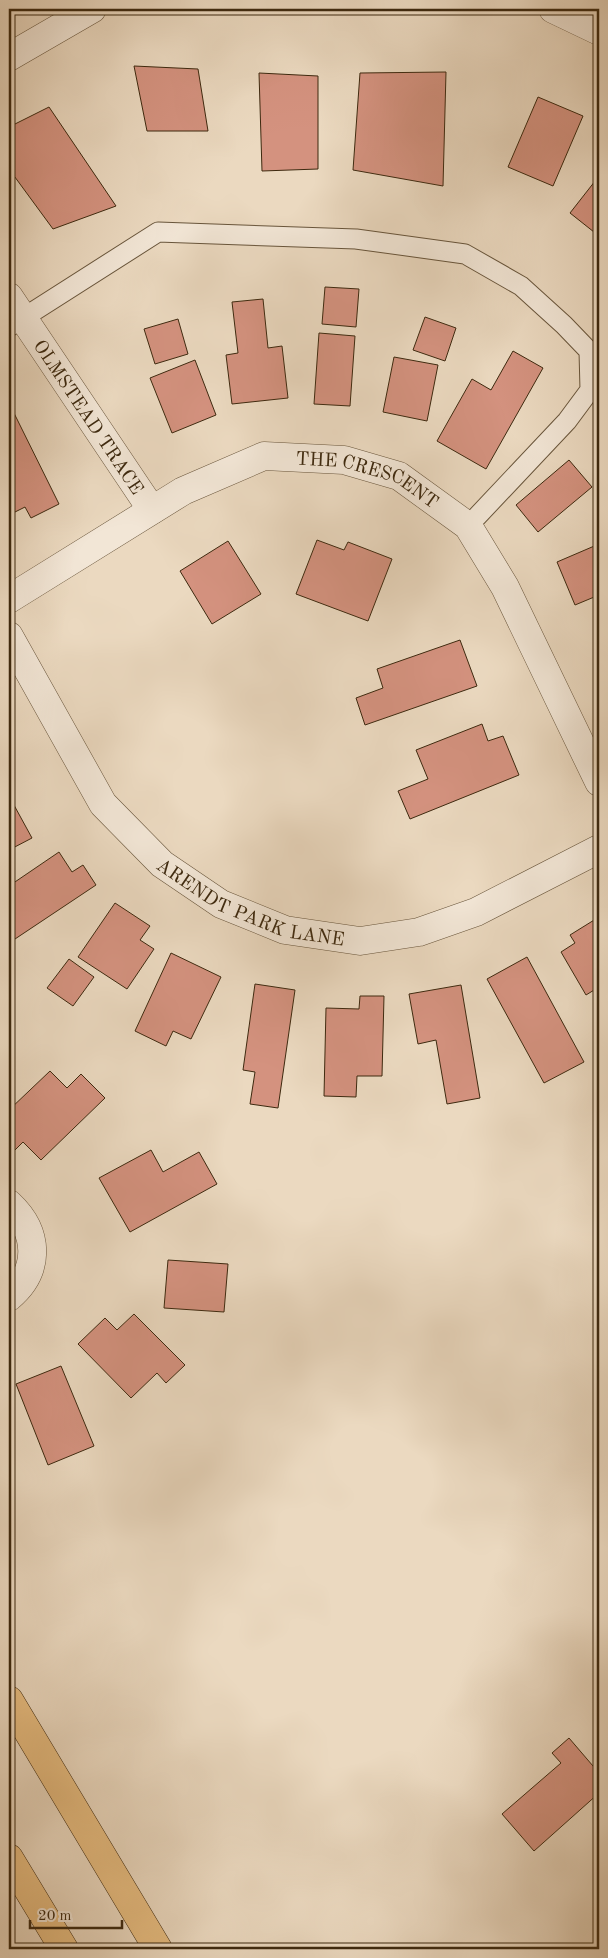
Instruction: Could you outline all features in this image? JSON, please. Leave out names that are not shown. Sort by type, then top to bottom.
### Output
[{"type":"main road","points":[[9,1700],[158,1949]]},
{"type":"main road","points":[[9,1858],[64,1949]]},
{"type":"street","points":[[9,57],[92,9]]},
{"type":"street","points":[[553,9],[599,31]]},
{"type":"street","name":"OLMSTEAD TRACE","points":[[13,314],[152,510]]},
{"type":"street","name":"THE CRESCENT","points":[[9,599],[182,491],[264,456],[344,460],[399,476],[468,526],[505,587],[599,782]]},
{"type":"street","name":"ARENDT PARK LANE","points":[[9,636],[102,804],[162,864],[221,904],[286,930],[360,942],[419,932],[476,912],[599,850]]},
{"type":"street","points":[[9,1204],[21,1215],[30,1233],[33,1252],[29,1271],[20,1288],[9,1298]]},
{"type":"lane","points":[[13,314],[158,232],[356,239],[465,254],[521,286],[564,325],[589,351],[590,390],[567,421],[468,526]]},
{"type":"building","points":[[134,66],[198,69],[208,131],[147,131]]},
{"type":"building","points":[[446,72],[443,186],[353,170],[360,73]]},
{"type":"building","points":[[259,73],[318,76],[318,169],[262,171]]},
{"type":"building","points":[[538,97],[583,116],[553,186],[508,167]]},
{"type":"building","points":[[49,107],[116,206],[53,229],[9,169],[9,127]]},
{"type":"building","points":[[599,176],[599,236],[570,213]]},
{"type":"building","points":[[325,287],[359,289],[356,327],[322,324]]},
{"type":"building","points":[[263,299],[268,348],[282,346],[288,398],[232,404],[226,355],[238,353],[232,302]]},
{"type":"building","points":[[425,317],[456,328],[445,361],[413,350]]},
{"type":"building","points":[[178,319],[188,354],[155,364],[144,329]]},
{"type":"building","points":[[319,333],[355,336],[350,406],[314,404]]},
{"type":"building","points":[[513,351],[543,368],[486,469],[437,441],[472,379],[491,390]]},
{"type":"building","points":[[394,357],[438,365],[427,421],[383,412]]},
{"type":"building","points":[[195,360],[216,415],[172,433],[150,378]]},
{"type":"building","points":[[9,403],[59,504],[31,518],[25,507],[9,515]]},
{"type":"building","points":[[569,460],[592,487],[538,532],[516,505]]},
{"type":"building","points":[[317,540],[344,550],[348,542],[392,559],[368,621],[296,594]]},
{"type":"building","points":[[228,541],[261,594],[212,624],[180,571]]},
{"type":"building","points":[[599,544],[599,595],[575,605],[557,562]]},
{"type":"building","points":[[460,640],[477,686],[365,725],[356,698],[383,688],[377,669]]},
{"type":"building","points":[[482,724],[488,741],[503,736],[519,775],[410,819],[398,791],[428,779],[416,750]]},
{"type":"building","points":[[9,796],[32,838],[9,850]]},
{"type":"building","points":[[59,852],[72,872],[83,865],[96,885],[9,943],[9,886]]},
{"type":"building","points":[[115,903],[150,926],[140,940],[154,949],[127,989],[78,957]]},
{"type":"building","points":[[599,917],[599,987],[586,995],[561,952],[575,943],[570,935]]},
{"type":"building","points":[[171,953],[221,977],[191,1039],[173,1031],[166,1046],[135,1031]]},
{"type":"building","points":[[527,957],[584,1062],[544,1083],[487,979]]},
{"type":"building","points":[[69,959],[94,977],[73,1006],[47,988]]},
{"type":"building","points":[[255,984],[295,990],[278,1108],[250,1104],[255,1072],[243,1070]]},
{"type":"building","points":[[461,985],[480,1098],[447,1104],[436,1040],[418,1044],[409,994]]},
{"type":"building","points":[[360,996],[384,996],[382,1076],[357,1076],[356,1097],[324,1096],[326,1008],[359,1009]]},
{"type":"building","points":[[50,1071],[67,1088],[81,1074],[105,1098],[41,1160],[23,1142],[14,1151],[9,1145],[9,1110]]},
{"type":"building","points":[[151,1150],[163,1172],[199,1152],[217,1184],[130,1232],[99,1178]]},
{"type":"building","points":[[168,1260],[228,1264],[224,1312],[164,1308]]},
{"type":"building","points":[[134,1314],[185,1365],[166,1383],[157,1373],[131,1398],[78,1344],[105,1318],[117,1330]]},
{"type":"building","points":[[61,1366],[94,1446],[48,1465],[16,1384]]},
{"type":"building","points":[[569,1738],[599,1773],[599,1793],[534,1851],[502,1814],[561,1763],[552,1753]]}]
